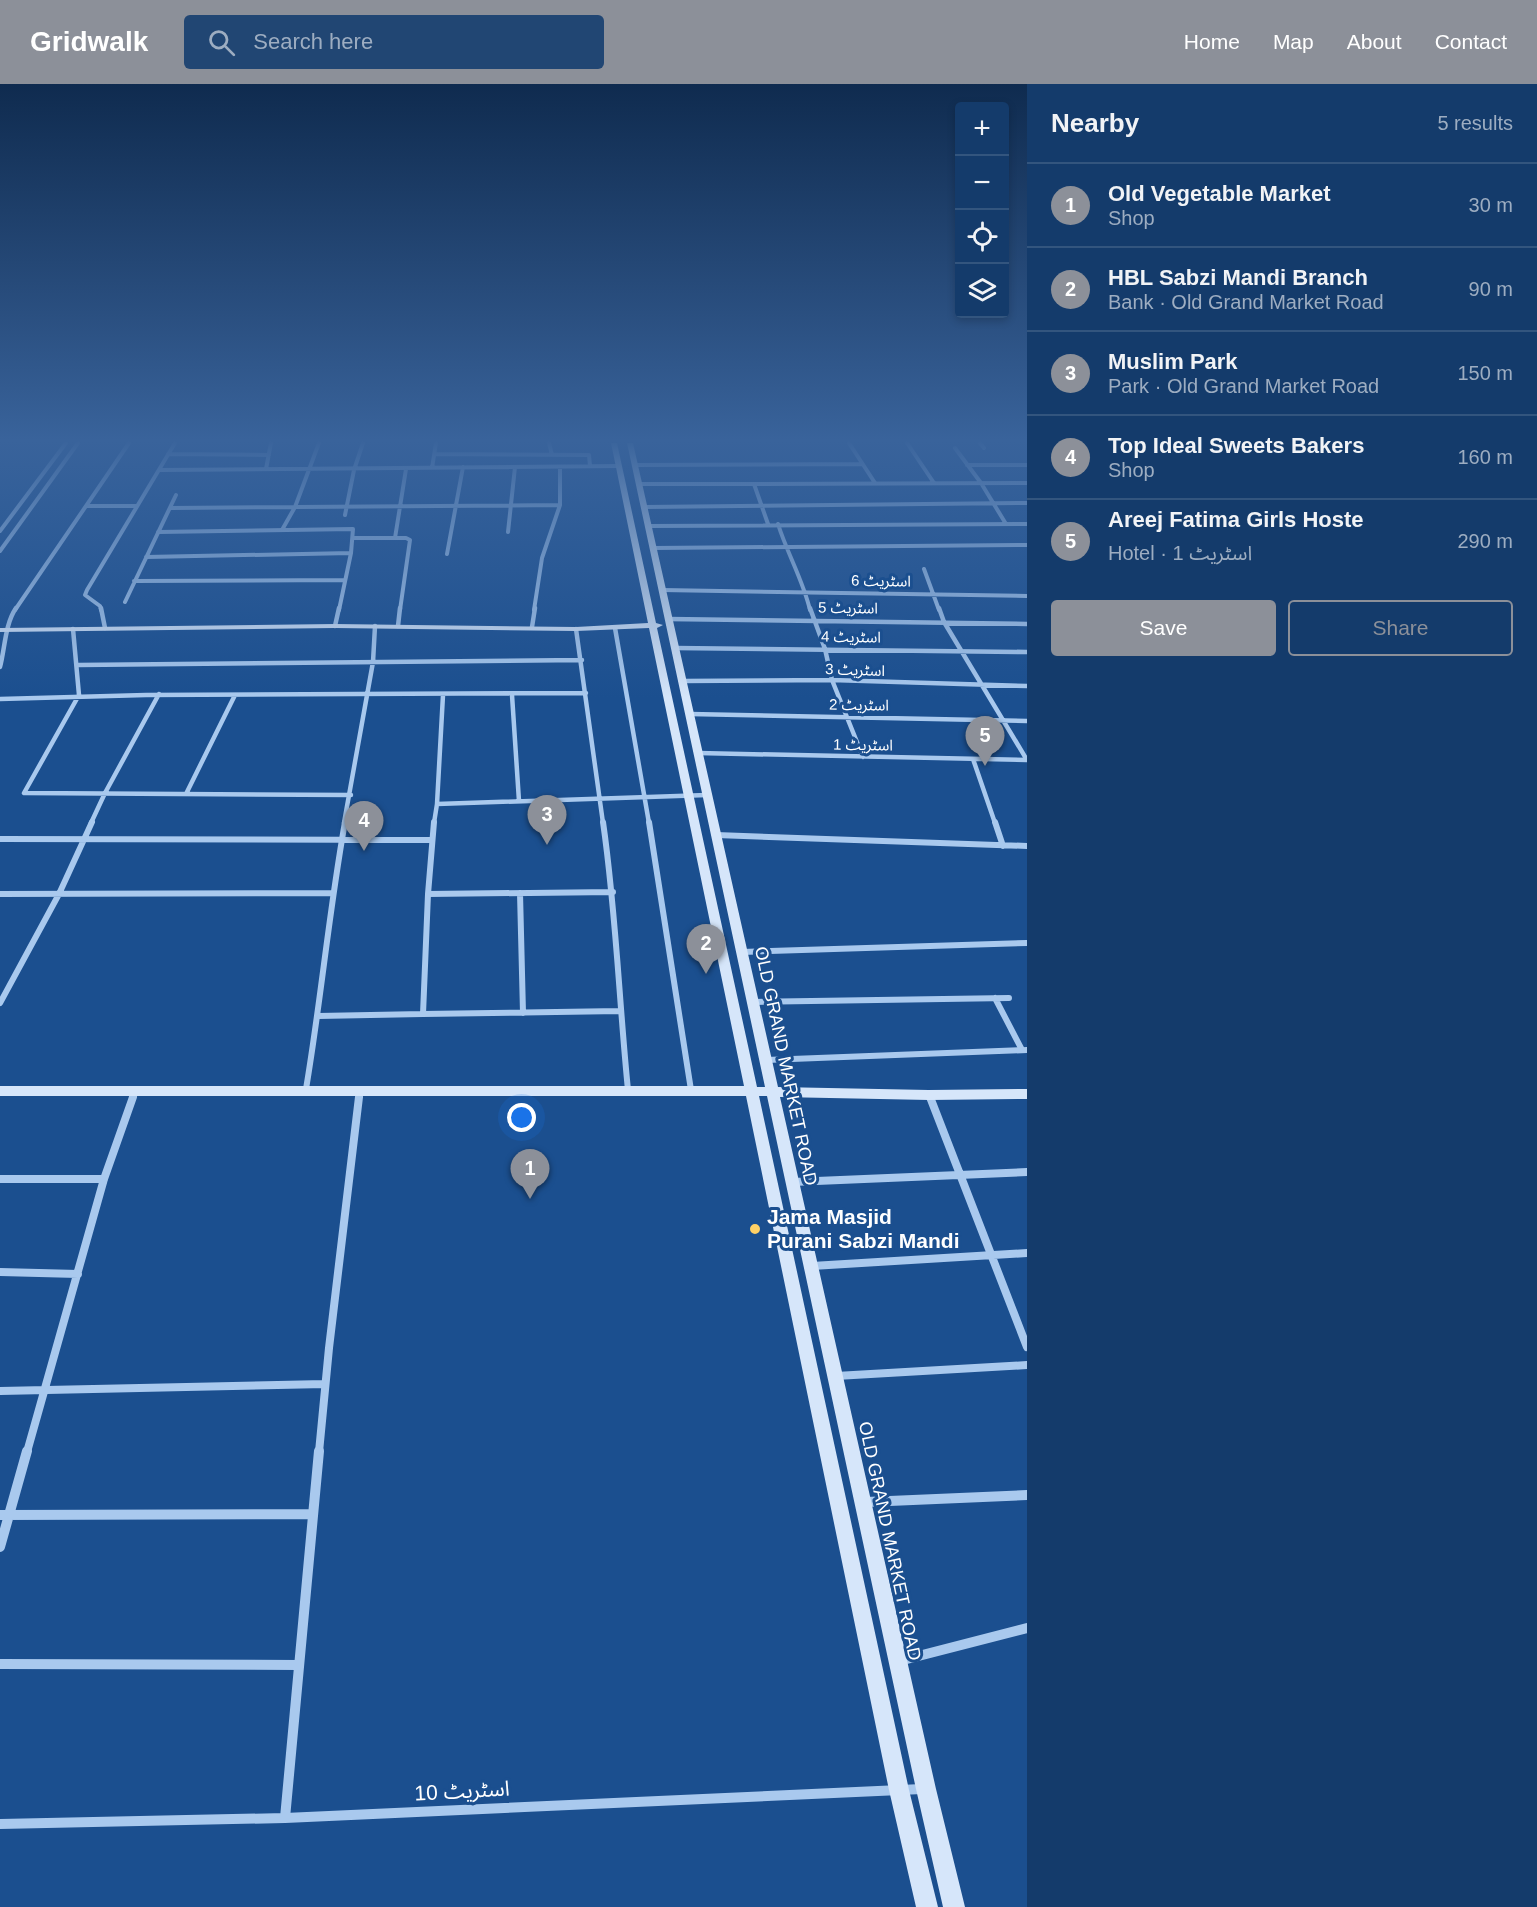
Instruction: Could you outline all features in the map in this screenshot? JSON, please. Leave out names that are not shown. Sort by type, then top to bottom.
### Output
[{"type":"street","points":[[0,551],[16,528]]},
{"type":"street","points":[[0,667],[5,629],[9,619],[73,528]]},
{"type":"street","points":[[105,628],[100,606],[85,595],[125,528]]},
{"type":"street","points":[[124,602],[160,528]]},
{"type":"street","points":[[158,532],[348,528]]},
{"type":"street","points":[[335,626],[354,538],[354,531],[350,528]]},
{"type":"street","points":[[394,538],[396,528]]},
{"type":"street","points":[[447,554],[451,528]]},
{"type":"street","points":[[532,627],[542,558],[552,528]]},
{"type":"street","points":[[631,528],[899,1790],[927,1907]]},
{"type":"street","name":"OLD GRAND MARKET ROAD","points":[[648,528],[926,1789],[954,1907]]},
{"type":"street","points":[[779,528],[784,546],[806,592],[813,620],[825,649],[832,680],[863,757]]},
{"type":"street","points":[[354,538],[410,540],[398,626]]},
{"type":"street","points":[[653,548],[1026,546]]},
{"type":"street","points":[[146,556],[351,553]]},
{"type":"street","points":[[924,569],[935,593],[944,622],[1027,760]]},
{"type":"street","points":[[135,581],[345,580]]},
{"type":"street","name":"اسٹریٹ 6","points":[[663,590],[1027,596]]},
{"type":"street","name":"اسٹریٹ 5","points":[[669,622],[813,620],[1027,624]]},
{"type":"street","points":[[5,629],[335,626],[615,628],[652,626],[669,622]]},
{"type":"street","points":[[306,1089],[318,1016],[332,893],[373,662],[375,626]]},
{"type":"street","points":[[576,628],[614,892],[620,1011],[628,1090]]},
{"type":"street","points":[[615,628],[645,797],[691,1090]]},
{"type":"street","points":[[73,629],[79,696],[23,791],[27,793],[187,792],[351,795]]},
{"type":"street","name":"اسٹریٹ 4","points":[[675,648],[1027,652]]},
{"type":"street","points":[[78,665],[582,660]]},
{"type":"street","name":"اسٹریٹ 3","points":[[682,681],[832,680],[1027,686]]},
{"type":"street","points":[[0,699],[159,694],[512,695],[586,693]]},
{"type":"street","points":[[0,1003],[86,840],[105,793],[159,694]]},
{"type":"street","points":[[187,792],[235,694]]},
{"type":"street","points":[[423,1014],[431,840],[437,804],[443,695]]},
{"type":"street","points":[[512,695],[519,801]]},
{"type":"street","name":"اسٹریٹ 2","points":[[690,714],[1027,721]]},
{"type":"street","name":"اسٹریٹ 1","points":[[698,753],[1027,760]]},
{"type":"street","points":[[973,759],[1003,846]]},
{"type":"street","points":[[437,804],[707,795]]},
{"type":"street","points":[[716,835],[1027,846]]},
{"type":"street","points":[[0,839],[431,840]]},
{"type":"street","points":[[428,894],[614,892]]},
{"type":"street","points":[[0,894],[332,893]]},
{"type":"street","points":[[520,893],[523,1013]]},
{"type":"street","points":[[742,952],[1027,943]]},
{"type":"street","points":[[766,1060],[1024,1050],[995,998]]},
{"type":"street","points":[[753,1002],[1009,998]]},
{"type":"street","points":[[318,1016],[620,1011]]},
{"type":"street","points":[[0,1547],[5,1515],[45,1391],[104,1179],[135,1089]]},
{"type":"street","points":[[285,1818],[325,1384],[360,1089]]},
{"type":"street","points":[[0,1091],[360,1089],[1027,1094]]},
{"type":"street","points":[[929,1095],[1027,1347]]},
{"type":"street","points":[[793,1182],[1027,1172]]},
{"type":"street","points":[[0,1179],[104,1179]]},
{"type":"street","points":[[811,1266],[1027,1253]]},
{"type":"street","points":[[0,1272],[78,1274]]},
{"type":"street","points":[[835,1376],[1027,1365]]},
{"type":"street","points":[[0,1391],[325,1384]]},
{"type":"street","points":[[863,1502],[1027,1495]]},
{"type":"street","points":[[5,1515],[313,1514]]},
{"type":"street","points":[[898,1661],[1027,1628]]},
{"type":"street","points":[[0,1664],[299,1665]]},
{"type":"street","name":"اسٹریٹ 10","points":[[0,1824],[285,1818],[926,1789]]},
{"type":"place","name":"Areej Fatima Girls Hoste","points":[[985,766]]},
{"type":"place","name":"Muslim Park","points":[[547,845]]},
{"type":"place","name":"Top Ideal Sweets Bakers","points":[[364,851]]},
{"type":"place","name":"HBL Sabzi Mandi Branch","points":[[706,974]]},
{"type":"place","name":"Old Vegetable Market","points":[[530,1199]]},
{"type":"place","name":"Jama Masjid Purani Sabzi Mandi","points":[[755,1229]]}]
